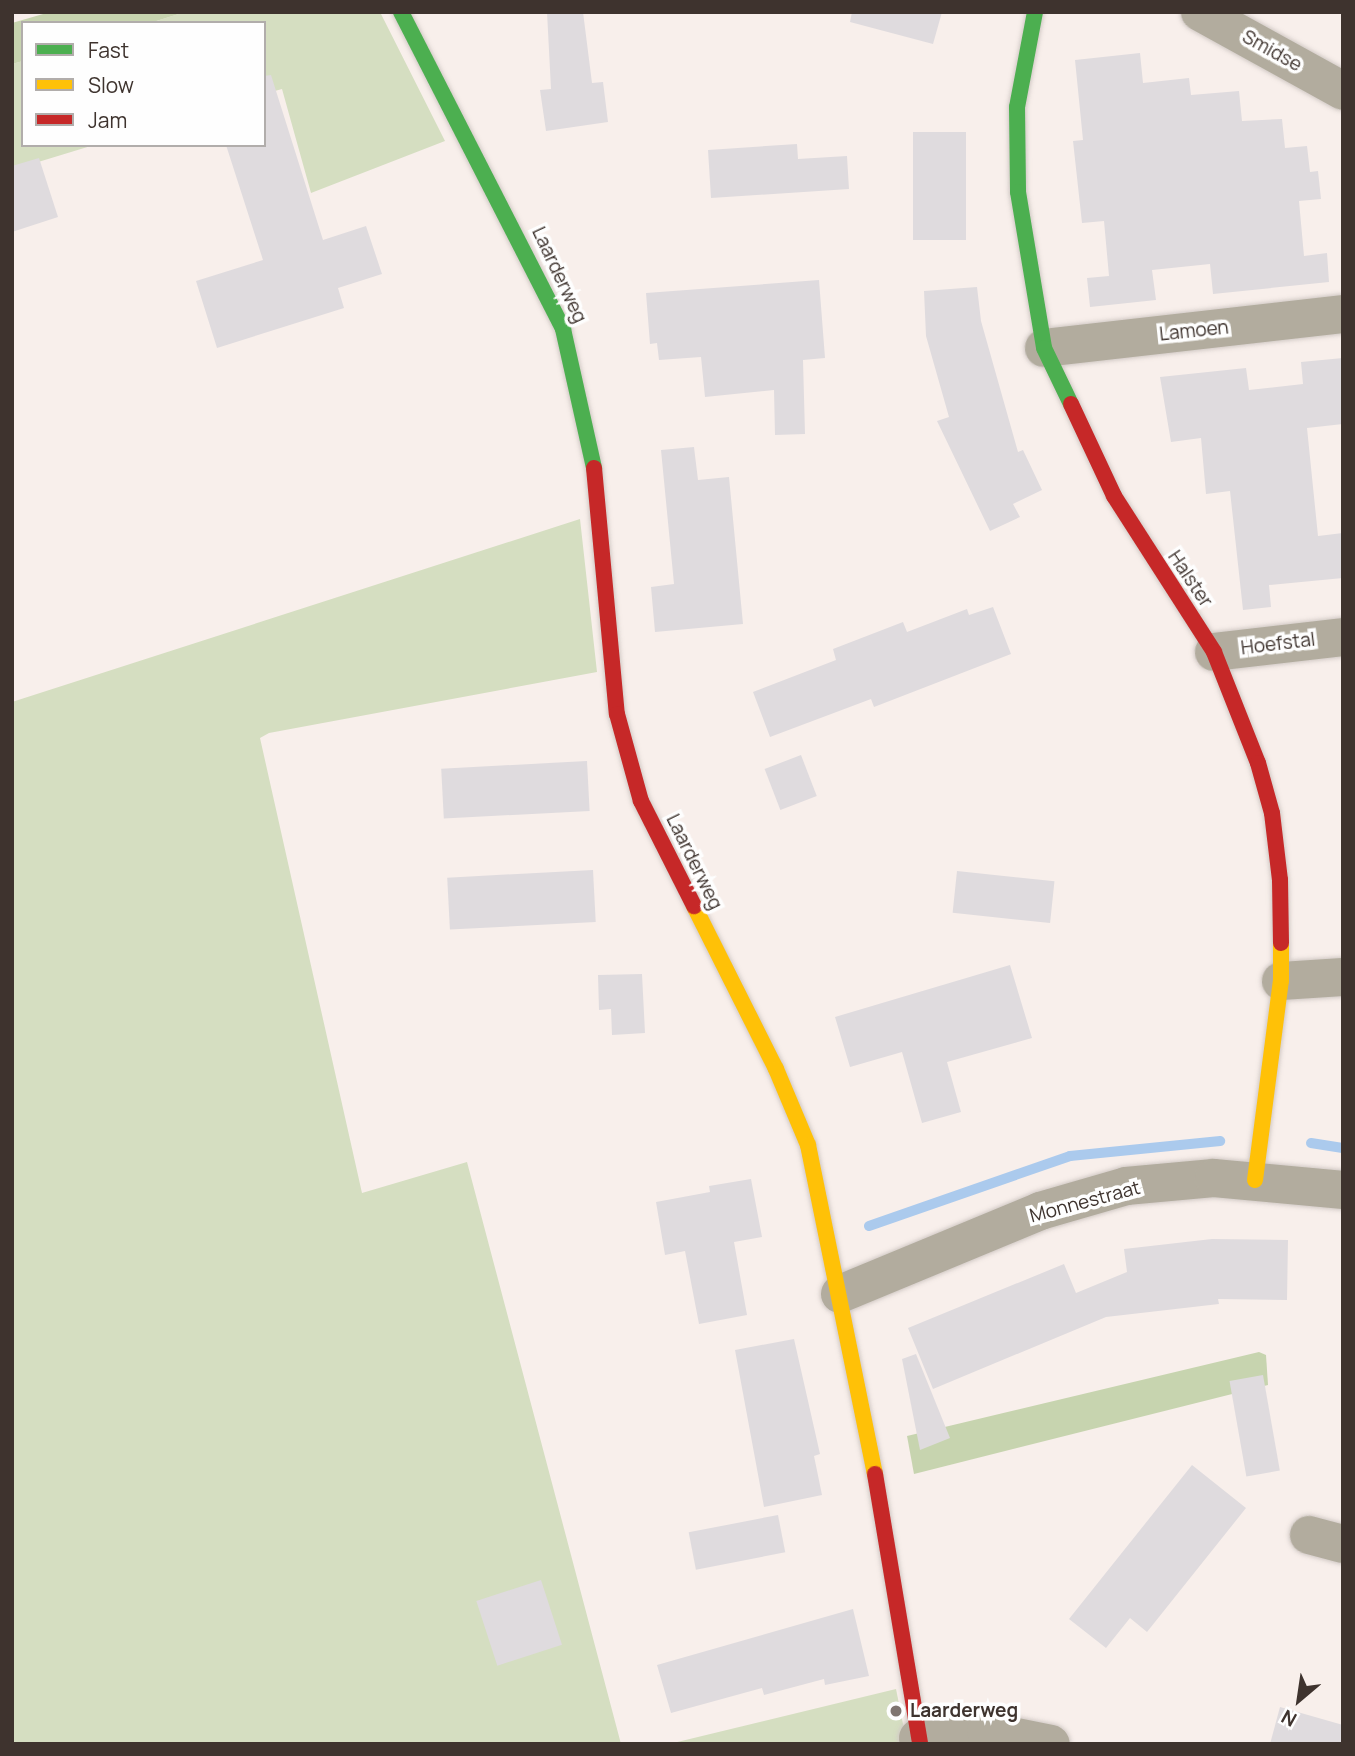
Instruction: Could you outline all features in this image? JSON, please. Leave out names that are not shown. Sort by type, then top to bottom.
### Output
[{"type":"street","name":"Laarderweg","points":[[401,12],[563,328],[597,482],[617,714],[641,801],[776,1069],[808,1145],[840,1294],[919,1741]]},
{"type":"street","name":"Halster","points":[[1035,12],[1017,107],[1018,192],[1044,348],[1114,496],[1214,652],[1258,763],[1272,813],[1280,880],[1282,981],[1255,1180]]},
{"type":"street","name":"Smidse","points":[[1200,12],[1343,91]]},
{"type":"street","name":"Lamoen","points":[[1044,348],[1343,314]]},
{"type":"street","name":"Hoefstal","points":[[1214,652],[1343,637]]},
{"type":"street","points":[[1282,981],[1343,977]]},
{"type":"street","name":"Monnestraat","points":[[840,1294],[1040,1211],[1126,1186],[1214,1178],[1343,1190]]},
{"type":"street","points":[[919,1741],[986,1731],[1051,1744]]},
{"type":"green space","points":[[50,12],[185,12],[156,21],[21,21],[21,62],[12,64],[12,23]]},
{"type":"green space","points":[[185,12],[380,12],[445,141],[311,193],[282,89],[266,93],[266,21],[156,21]]},
{"type":"green space","points":[[21,62],[21,147],[87,147],[12,170],[12,64]]},
{"type":"green space","points":[[580,519],[597,672],[269,733],[260,738],[362,1193],[467,1162],[621,1744],[12,1744],[12,702]]},
{"type":"green space","points":[[1259,1352],[1266,1355],[1268,1385],[914,1474],[907,1436]]},
{"type":"green space","points":[[896,1689],[907,1744],[669,1744]]},
{"type":"building","points":[[547,12],[583,12],[592,83],[603,82],[608,122],[546,131],[540,90],[551,89]]},
{"type":"building","points":[[852,12],[942,12],[933,44],[850,22]]},
{"type":"building","points":[[1140,53],[1143,83],[1189,78],[1191,95],[1239,91],[1242,121],[1282,119],[1285,148],[1307,146],[1310,172],[1318,171],[1321,199],[1299,201],[1304,256],[1327,253],[1329,282],[1213,294],[1210,264],[1152,270],[1156,300],[1090,307],[1087,278],[1109,276],[1104,221],[1082,223],[1073,141],[1083,140],[1075,60]]},
{"type":"building","points":[[271,75],[323,240],[366,226],[382,274],[338,288],[344,308],[217,348],[196,281],[263,260],[227,147],[266,147],[266,76]]},
{"type":"building","points":[[913,132],[966,132],[966,240],[913,240]]},
{"type":"building","points":[[797,144],[798,159],[847,156],[849,189],[711,198],[708,150]]},
{"type":"building","points":[[39,158],[58,217],[12,232],[12,166]]},
{"type":"building","points":[[819,280],[825,358],[803,360],[805,434],[775,435],[774,390],[705,397],[701,357],[659,360],[657,343],[650,344],[646,293]]},
{"type":"building","points":[[977,287],[981,321],[1018,452],[1023,450],[1042,490],[1013,504],[1020,517],[990,531],[937,421],[949,417],[926,336],[924,291]]},
{"type":"building","points":[[1343,358],[1343,424],[1307,428],[1318,536],[1343,533],[1343,578],[1269,585],[1271,607],[1243,610],[1230,491],[1206,494],[1201,438],[1171,442],[1160,377],[1246,368],[1249,390],[1303,384],[1301,362]]},
{"type":"building","points":[[694,447],[698,480],[729,477],[743,624],[655,632],[651,587],[674,584],[661,450]]},
{"type":"building","points":[[993,607],[1011,654],[874,707],[871,699],[770,737],[753,692],[836,660],[833,649],[903,622],[907,632],[967,609],[969,615]]},
{"type":"building","points":[[801,755],[817,796],[780,810],[765,769]]},
{"type":"building","points":[[587,761],[590,811],[444,819],[441,769]]},
{"type":"building","points":[[593,870],[596,922],[450,930],[447,878]]},
{"type":"building","points":[[957,871],[1054,881],[1050,923],[953,913]]},
{"type":"building","points":[[1010,965],[1032,1038],[947,1062],[961,1112],[922,1123],[902,1052],[850,1067],[835,1017]]},
{"type":"building","points":[[642,974],[645,1033],[612,1035],[611,1009],[599,1010],[598,975]]},
{"type":"building","points":[[751,1179],[762,1237],[734,1242],[747,1315],[699,1324],[685,1251],[665,1255],[656,1202],[710,1192],[709,1186]]},
{"type":"building","points":[[1212,1239],[1288,1240],[1287,1300],[1218,1299],[1219,1304],[1106,1317],[933,1389],[908,1328],[1064,1264],[1076,1293],[1127,1272],[1124,1249]]},
{"type":"building","points":[[794,1339],[820,1454],[814,1456],[822,1495],[764,1507],[735,1350]]},
{"type":"building","points":[[916,1354],[950,1438],[920,1450],[902,1359]]},
{"type":"building","points":[[1263,1375],[1280,1471],[1246,1476],[1230,1381]]},
{"type":"building","points":[[1192,1465],[1246,1508],[1147,1632],[1130,1618],[1106,1648],[1069,1619]]},
{"type":"building","points":[[778,1515],[785,1552],[696,1570],[689,1532]]},
{"type":"building","points":[[541,1580],[562,1645],[497,1666],[476,1601]]},
{"type":"building","points":[[853,1609],[869,1676],[825,1685],[824,1679],[764,1695],[762,1688],[671,1713],[657,1665]]},
{"type":"building","points":[[1280,1707],[1343,1725],[1343,1744],[1270,1744]]},
{"type":"waterway","points":[[869,1226],[1070,1156],[1220,1141]]},
{"type":"waterway","points":[[1311,1143],[1343,1148]]},
{"type":"traffic: fast","points":[[401,12],[563,329],[594,468]]},
{"type":"traffic: fast","points":[[1035,12],[1017,107],[1018,192],[1044,348],[1071,404]]},
{"type":"traffic: slow","points":[[694,906],[776,1069],[808,1145],[875,1474]]},
{"type":"traffic: slow","points":[[1255,1180],[1281,981],[1281,943]]},
{"type":"traffic: jam","points":[[1071,404],[1114,496],[1214,652],[1258,763],[1272,813],[1280,880],[1281,943]]},
{"type":"traffic: jam","points":[[594,468],[617,714],[641,801],[694,906]]},
{"type":"traffic: jam","points":[[875,1474],[920,1744]]},
{"type":"place","name":"Laarderweg","points":[[896,1711]]}]
